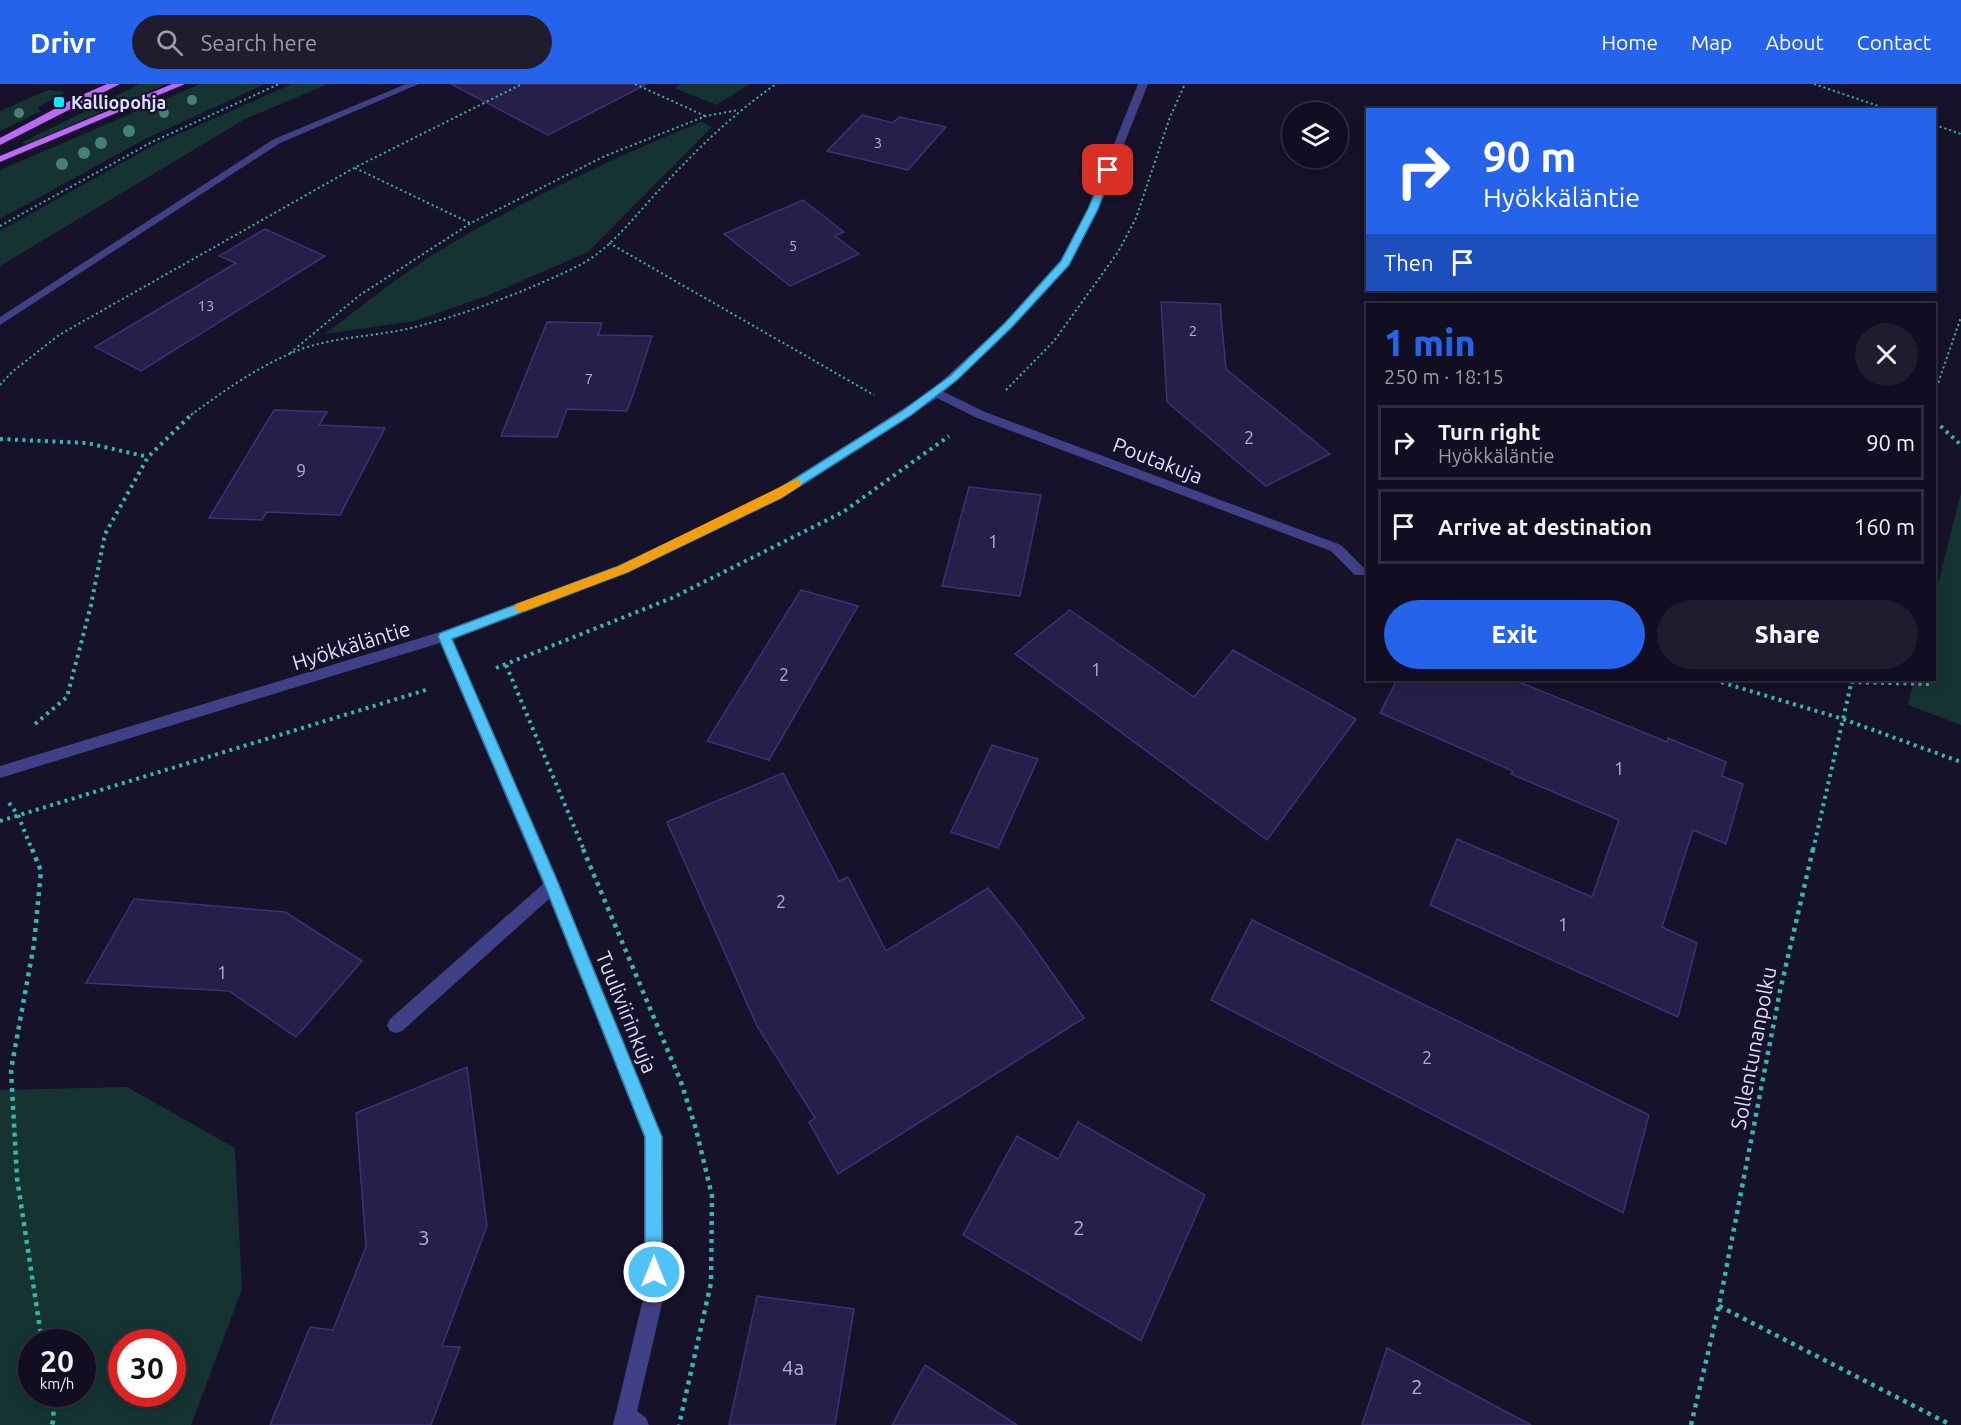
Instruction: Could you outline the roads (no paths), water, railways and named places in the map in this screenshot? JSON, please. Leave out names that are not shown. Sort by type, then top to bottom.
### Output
[{"type":"main road","points":[[0,142],[80,99],[115,84]]},
{"type":"main road","points":[[0,159],[180,84]]},
{"type":"street","points":[[0,322],[278,141],[414,84]]},
{"type":"street","name":"Hyökkäläntie","points":[[0,772],[444,636],[623,569],[766,501],[936,393],[1009,325],[1065,262],[1093,209],[1143,84]]},
{"type":"street","name":"Poutakuja","points":[[936,393],[981,415],[1336,548],[1360,572]]},
{"type":"street","name":"Tuuliviirinkuja","points":[[444,636],[552,886],[653,1137],[654,1295],[629,1422]]},
{"type":"street","points":[[396,1024],[520,917],[552,886]]},
{"type":"place","name":"Kalliopohja","points":[[59,102]]}]
